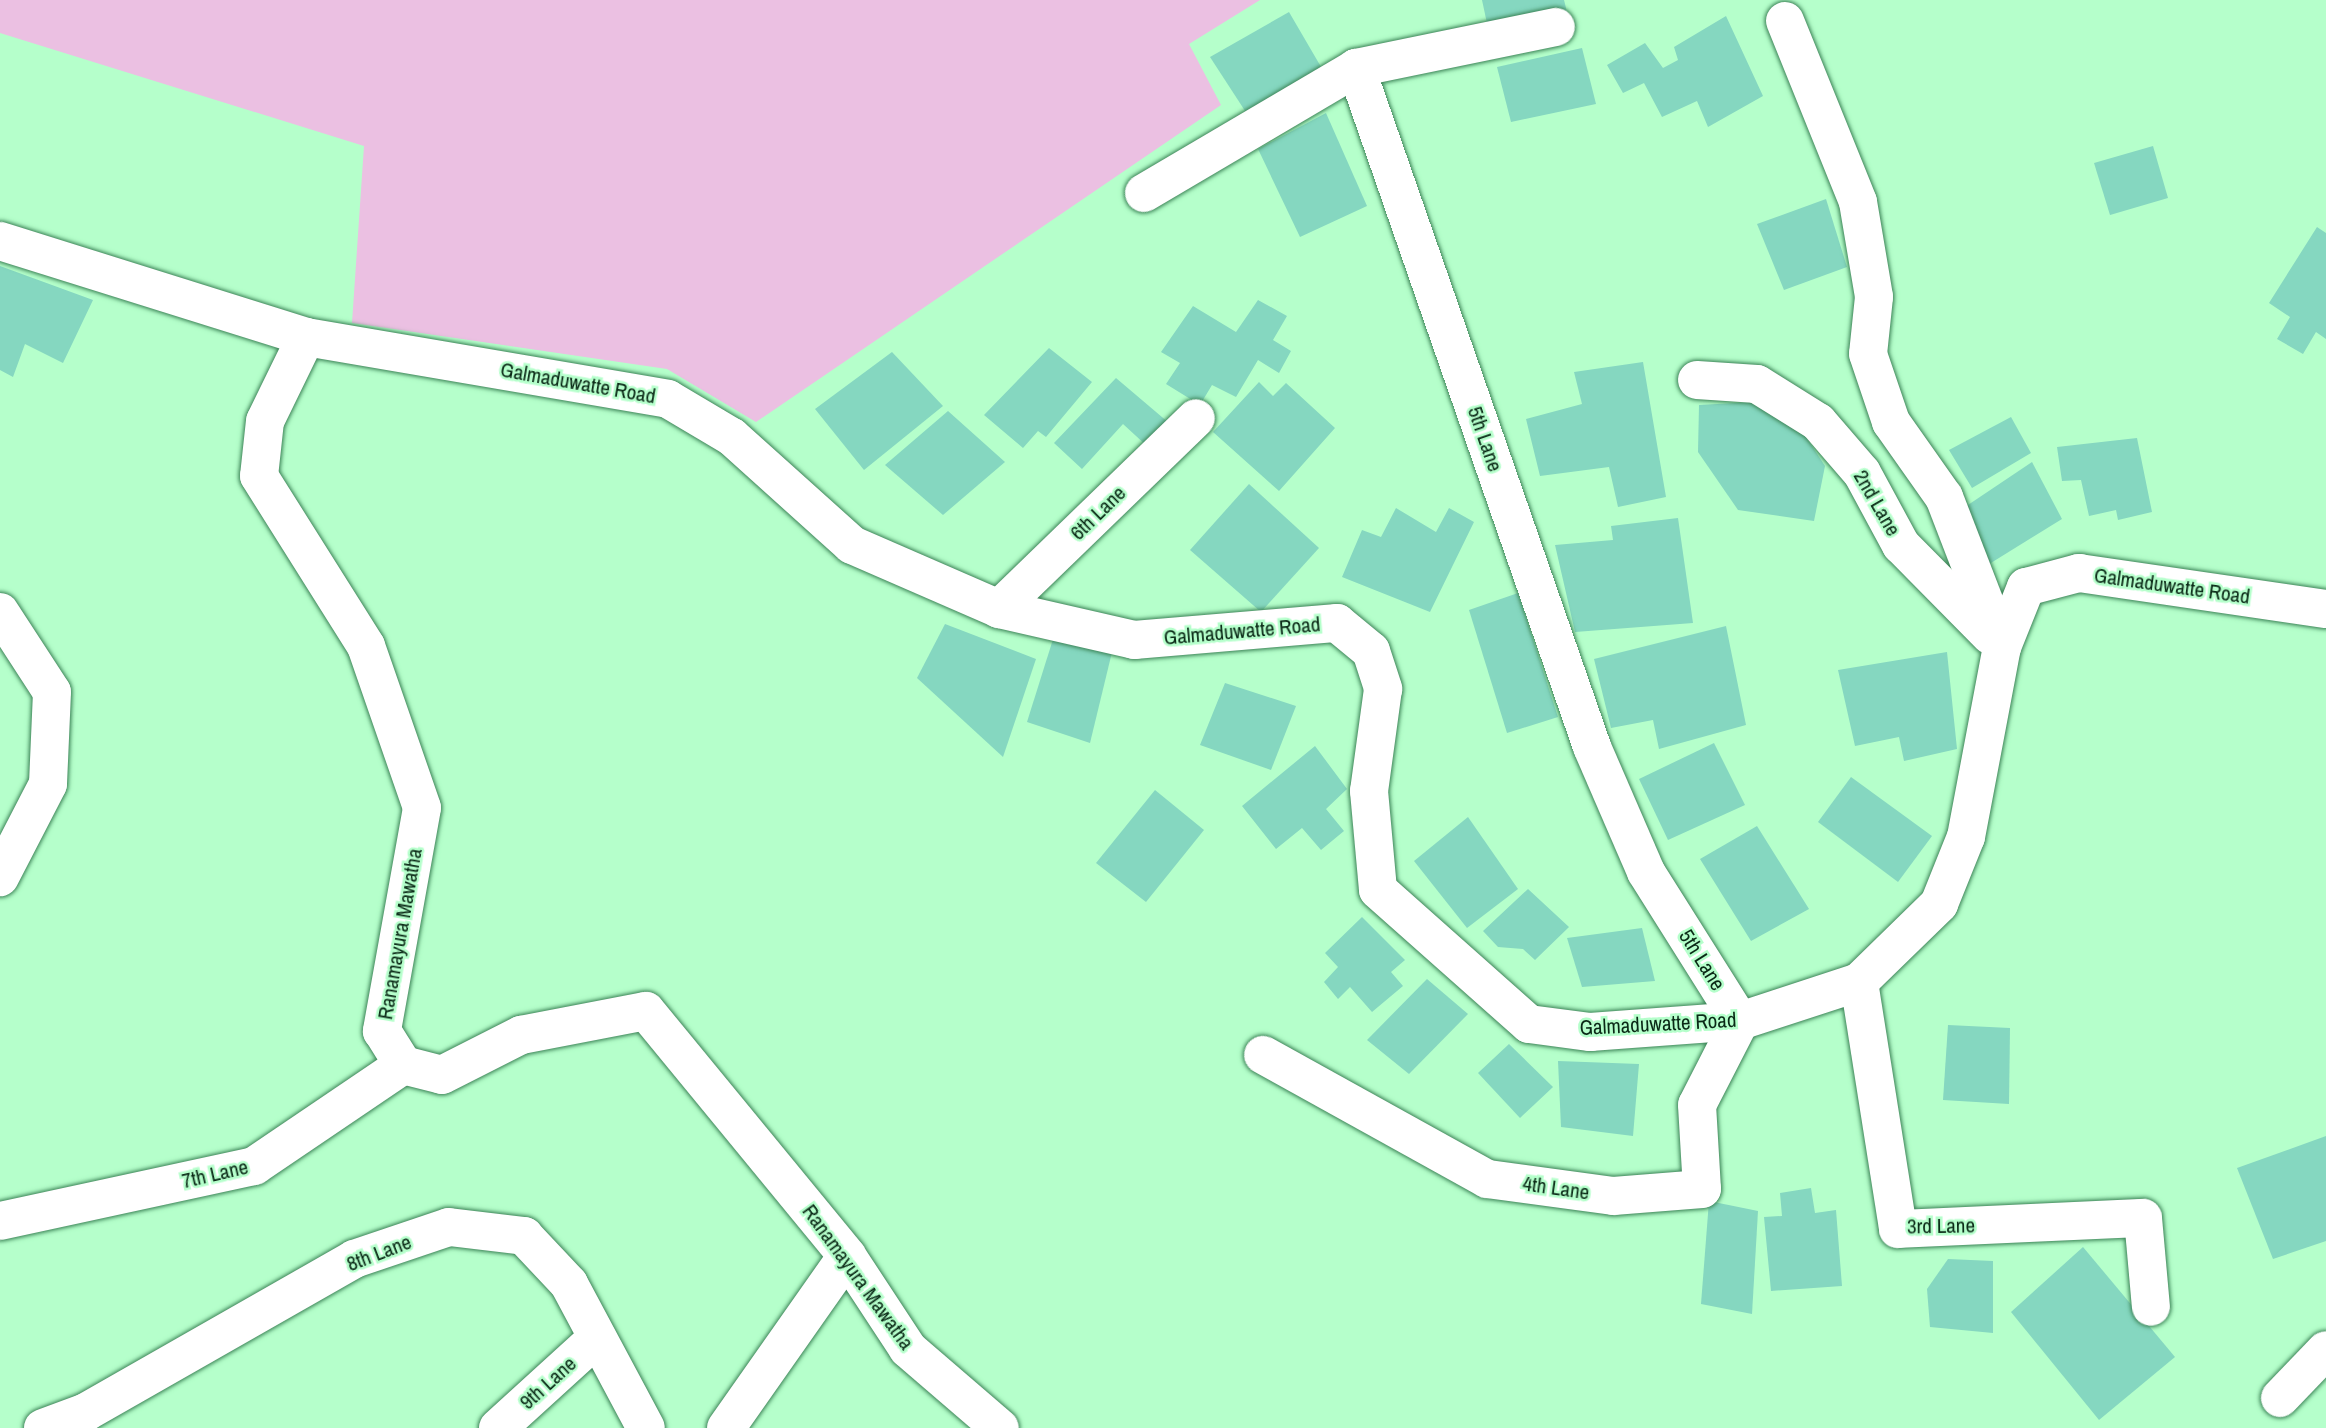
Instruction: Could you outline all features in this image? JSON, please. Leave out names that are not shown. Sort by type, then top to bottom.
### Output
[{"type":"street","points":[[1785,21],[1857,202],[1874,297],[1868,354],[1891,422],[1944,497],[2001,647]]},
{"type":"street","points":[[1144,193],[1356,68],[1556,27]]},
{"type":"street","name":"5th Lane","points":[[1356,68],[1592,747],[1647,872],[1740,1021]]},
{"type":"street","name":"Galmaduwatte Road","points":[[0,241],[306,337],[668,399],[732,437],[852,545],[999,609],[1134,640],[1337,622],[1371,651],[1383,689],[1369,791],[1378,890],[1529,1024],[1590,1032],[1740,1021],[1859,982],[1939,904],[1966,836],[2001,647],[2026,587],[2079,573],[2326,609]]},
{"type":"street","name":"Ranamayura Mawatha","points":[[306,337],[265,421],[259,476],[366,646],[422,808],[382,1031],[403,1065],[442,1075],[521,1035],[646,1011],[847,1256],[908,1349],[1000,1428]]},
{"type":"street","name":"2nd Lane","points":[[1697,380],[1757,384],[1818,422],[1862,473],[1901,545],[2001,647]]},
{"type":"street","name":"6th Lane","points":[[999,609],[1196,418]]},
{"type":"street","points":[[0,612],[52,692],[48,783],[0,877]]},
{"type":"street","name":"3rd Lane","points":[[1859,982],[1898,1229],[2143,1219],[2151,1307]]},
{"type":"street","name":"4th Lane","points":[[1263,1055],[1487,1179],[1626,1195],[1702,1189],[1697,1105],[1740,1021]]},
{"type":"street","name":"7th Lane","points":[[0,1221],[254,1166],[403,1065]]},
{"type":"street","name":"8th Lane","points":[[43,1428],[86,1412],[354,1259],[449,1227],[524,1236],[569,1284],[646,1428]]},
{"type":"street","points":[[726,1428],[847,1256]]},
{"type":"street","name":"9th Lane","points":[[498,1428],[597,1338]]},
{"type":"street","points":[[2280,1398],[2326,1350]]},
{"type":"shaded area","points":[[0,0],[1260,0],[1189,44],[1221,105],[756,422],[667,369],[352,323],[364,146],[0,33]]},
{"type":"building","points":[[1482,0],[1564,0],[1567,12],[1488,28]]},
{"type":"building","points":[[1289,12],[1324,72],[1249,117],[1210,57]]},
{"type":"building","points":[[1726,16],[1763,96],[1708,127],[1697,101],[1662,117],[1644,83],[1623,93],[1607,65],[1645,43],[1663,68],[1678,60],[1674,47]]},
{"type":"building","points":[[1582,48],[1596,104],[1511,122],[1497,67]]},
{"type":"building","points":[[1326,113],[1367,206],[1300,237],[1258,149]]},
{"type":"building","points":[[2153,146],[2168,198],[2110,215],[2094,163]]},
{"type":"building","points":[[1826,199],[1847,267],[1784,290],[1757,224]]},
{"type":"building","points":[[2317,227],[2326,233],[2326,339],[2316,332],[2303,354],[2277,339],[2290,317],[2269,303]]},
{"type":"building","points":[[0,266],[93,300],[63,363],[25,344],[13,377],[0,370]]},
{"type":"building","points":[[1258,300],[1287,316],[1273,340],[1291,351],[1279,373],[1258,360],[1236,397],[1212,385],[1200,405],[1166,384],[1180,363],[1161,352],[1193,306],[1236,332]]},
{"type":"building","points":[[1049,348],[1092,382],[1046,437],[1038,431],[1023,448],[984,415]]},
{"type":"building","points":[[892,352],[943,406],[864,470],[815,409]]},
{"type":"building","points":[[1643,362],[1666,497],[1618,507],[1609,467],[1540,476],[1526,419],[1582,404],[1574,372]]},
{"type":"building","points":[[1116,378],[1169,423],[1148,447],[1123,424],[1082,469],[1054,443]]},
{"type":"building","points":[[1259,382],[1273,396],[1286,383],[1335,428],[1279,491],[1213,432]]},
{"type":"building","points":[[1753,402],[1804,434],[1825,466],[1814,521],[1738,510],[1698,452],[1699,405]]},
{"type":"building","points":[[948,411],[1005,462],[943,515],[885,465]]},
{"type":"building","points":[[2011,417],[2031,453],[1972,488],[1949,450]]},
{"type":"building","points":[[2137,438],[2152,512],[2118,520],[2116,510],[2089,516],[2081,480],[2062,481],[2057,447]]},
{"type":"building","points":[[2032,462],[2062,519],[1986,566],[1959,511]]},
{"type":"building","points":[[1249,484],[1319,548],[1261,612],[1190,550]]},
{"type":"building","points":[[1396,508],[1436,532],[1449,508],[1474,522],[1430,612],[1342,577],[1362,530],[1381,537]]},
{"type":"building","points":[[1678,518],[1693,623],[1575,632],[1555,545],[1613,540],[1611,526]]},
{"type":"building","points":[[1518,593],[1558,717],[1507,733],[1469,610]]},
{"type":"building","points":[[945,624],[1036,659],[1003,757],[917,678]]},
{"type":"building","points":[[1726,626],[1746,725],[1659,749],[1653,720],[1611,728],[1594,659]]},
{"type":"building","points":[[1054,636],[1113,648],[1090,743],[1027,722]]},
{"type":"building","points":[[1947,652],[1957,749],[1904,761],[1899,737],[1855,746],[1838,670]]},
{"type":"building","points":[[1225,683],[1296,706],[1271,770],[1200,745]]},
{"type":"building","points":[[1714,743],[1745,805],[1668,840],[1639,779]]},
{"type":"building","points":[[1315,746],[1347,789],[1326,809],[1344,831],[1321,850],[1302,828],[1276,849],[1242,806]]},
{"type":"building","points":[[1851,777],[1932,836],[1898,882],[1818,822]]},
{"type":"building","points":[[1155,790],[1204,830],[1146,902],[1096,863]]},
{"type":"building","points":[[1468,817],[1518,889],[1467,928],[1414,861]]},
{"type":"building","points":[[1757,826],[1809,909],[1751,941],[1700,859]]},
{"type":"building","points":[[1528,889],[1569,927],[1535,960],[1523,949],[1498,947],[1483,931]]},
{"type":"building","points":[[1362,917],[1405,960],[1391,972],[1403,986],[1372,1012],[1350,987],[1338,999],[1324,982],[1338,967],[1325,953]]},
{"type":"building","points":[[1642,928],[1655,981],[1582,987],[1567,938]]},
{"type":"building","points":[[1427,979],[1468,1014],[1409,1074],[1367,1040]]},
{"type":"building","points":[[1948,1025],[2010,1028],[2009,1104],[1943,1100]]},
{"type":"building","points":[[1509,1044],[1553,1087],[1520,1118],[1478,1073]]},
{"type":"building","points":[[1558,1061],[1639,1064],[1633,1136],[1561,1127]]},
{"type":"building","points":[[2326,1136],[2326,1241],[2273,1259],[2237,1168]]},
{"type":"building","points":[[1811,1188],[1815,1213],[1836,1210],[1842,1286],[1771,1291],[1764,1217],[1782,1216],[1780,1193]]},
{"type":"building","points":[[1709,1201],[1758,1211],[1752,1314],[1701,1304]]},
{"type":"building","points":[[2083,1247],[2175,1357],[2099,1420],[2011,1312]]},
{"type":"building","points":[[1948,1259],[1993,1261],[1993,1333],[1930,1327],[1927,1289]]}]
